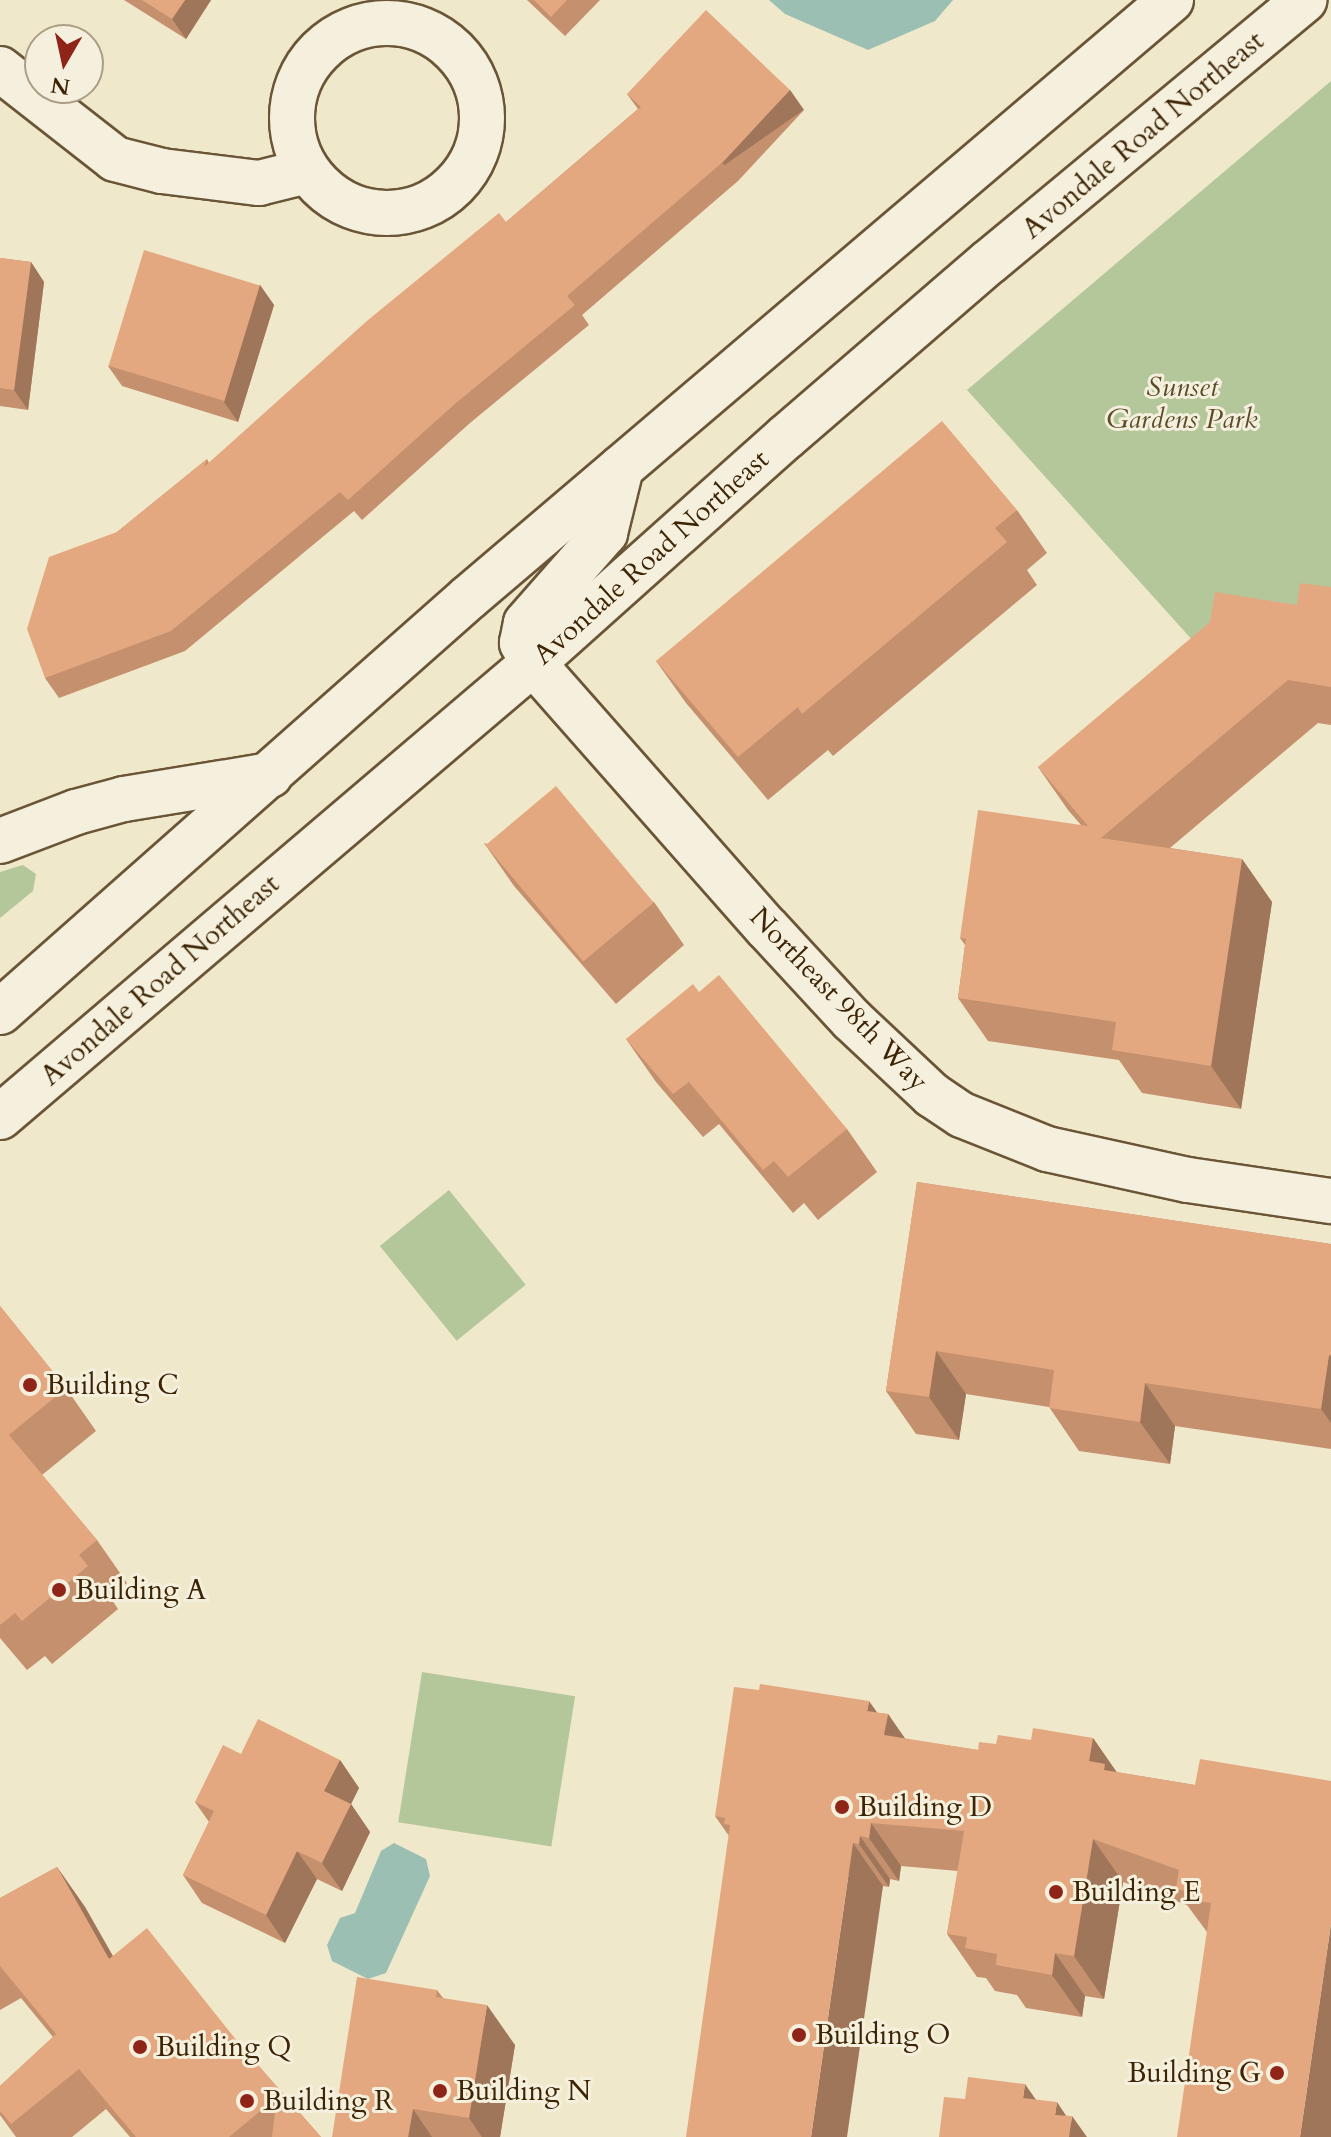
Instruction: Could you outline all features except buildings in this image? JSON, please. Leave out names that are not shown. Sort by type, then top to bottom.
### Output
[{"type":"main road","points":[[0,1012],[468,598],[1171,0]]},
{"type":"main road","name":"Avondale Road Northeast","points":[[0,1117],[533,663],[798,427],[1305,0]]},
{"type":"main road","points":[[372,24],[399,24],[426,31],[448,46],[466,66],[478,90],[482,117],[479,144],[468,168],[450,190],[428,204],[402,213],[375,213],[348,205],[325,191],[307,171],[295,147],[291,120],[295,93],[306,68],[323,47],[346,33],[372,24]]},
{"type":"main road","points":[[0,69],[115,159],[162,171],[259,183],[307,171]]},
{"type":"main road","points":[[533,663],[522,643],[526,623],[605,533],[621,468]]},
{"type":"main road","name":"Northeast 98th Way","points":[[533,663],[778,940],[852,1020],[932,1095],[962,1115],[1047,1149],[1188,1180],[1331,1201]]},
{"type":"main road","points":[[0,841],[76,812],[124,799],[270,775]]},
{"type":"green space","name":"Sunset Gardens Park","points":[[1331,81],[1331,587],[1204,653],[967,390]]},
{"type":"green space","points":[[23,865],[36,874],[33,891],[0,918],[0,872]]},
{"type":"green space","points":[[449,1190],[526,1285],[457,1341],[380,1246]]},
{"type":"green space","points":[[422,1672],[575,1696],[551,1846],[398,1822]]},
{"type":"water","points":[[769,0],[953,0],[935,21],[868,50],[785,14]]},
{"type":"water","points":[[394,1843],[426,1859],[430,1876],[386,1973],[368,1979],[332,1961],[327,1945],[340,1918],[355,1913],[381,1851]]},
{"type":"place","name":"Building C","points":[[30,1385]]},
{"type":"place","name":"Building A","points":[[59,1590]]},
{"type":"place","name":"Building D","points":[[842,1807]]},
{"type":"place","name":"Building E","points":[[1056,1892]]},
{"type":"place","name":"Building O","points":[[799,2035]]},
{"type":"place","name":"Building Q","points":[[140,2047]]},
{"type":"place","name":"Building G","points":[[1277,2073]]},
{"type":"place","name":"Building N","points":[[440,2091]]},
{"type":"place","name":"Building R","points":[[247,2101]]}]
